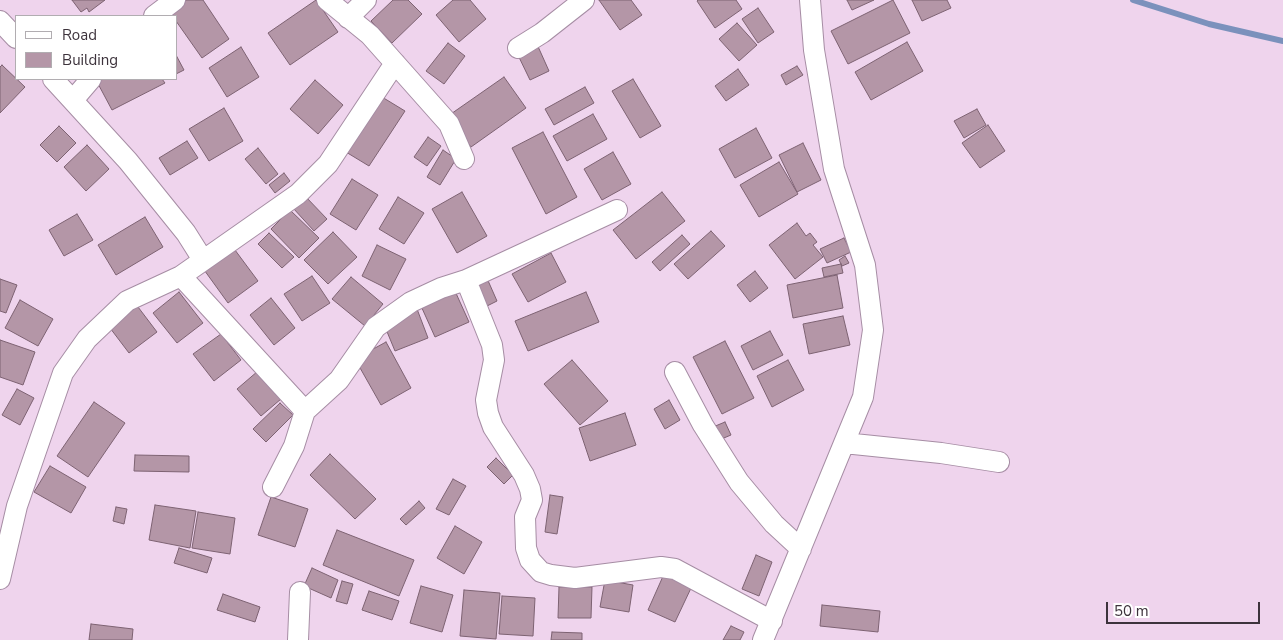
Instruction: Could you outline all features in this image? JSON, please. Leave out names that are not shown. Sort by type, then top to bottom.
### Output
[{"type":"street","points":[[155,15],[176,0]]},
{"type":"street","points":[[327,0],[370,35],[449,124],[464,159]]},
{"type":"street","points":[[348,18],[366,0]]},
{"type":"street","points":[[518,48],[542,33],[584,0]]},
{"type":"street","points":[[763,640],[863,396],[873,330],[865,265],[834,169],[814,50],[810,0]]},
{"type":"street","points":[[0,21],[15,37]]},
{"type":"street","points":[[0,579],[17,506],[63,373],[87,339],[127,300],[181,276],[298,194],[328,164],[395,63]]},
{"type":"street","points":[[54,80],[128,161],[186,234],[203,260]]},
{"type":"street","points":[[73,100],[90,80]]},
{"type":"street","points":[[273,487],[294,446],[305,411],[339,380],[376,327],[411,302],[441,288],[466,280],[617,210]]},
{"type":"street","points":[[181,276],[305,411]]},
{"type":"street","points":[[466,280],[492,345],[494,360],[486,400],[488,413],[493,427],[524,475],[530,490],[532,500],[525,517],[526,548],[530,560],[541,572],[575,578],[661,567],[675,569],[772,621]]},
{"type":"street","points":[[675,372],[738,482],[774,524],[801,550]]},
{"type":"street","points":[[844,442],[941,453],[999,462]]},
{"type":"street","points":[[298,640],[300,592]]},
{"type":"building","points":[[72,0],[105,0],[89,12],[87,8],[81,12]]},
{"type":"building","points":[[186,0],[203,0],[229,39],[202,58],[178,24],[178,15],[172,15],[170,11]]},
{"type":"building","points":[[316,0],[338,32],[290,65],[268,33]]},
{"type":"building","points":[[393,0],[408,0],[422,14],[392,43],[371,21]]},
{"type":"building","points":[[453,0],[470,0],[486,19],[459,42],[436,15]]},
{"type":"building","points":[[599,0],[631,0],[642,15],[620,30]]},
{"type":"building","points":[[698,0],[736,0],[742,9],[715,28]]},
{"type":"building","points":[[847,0],[874,0],[852,10]]},
{"type":"building","points":[[893,0],[910,33],[848,64],[831,31]]},
{"type":"building","points":[[912,0],[947,0],[951,8],[922,21]]},
{"type":"building","points":[[758,8],[774,32],[758,43],[742,19]]},
{"type":"building","points":[[737,23],[757,45],[739,61],[719,39]]},
{"type":"building","points":[[536,42],[549,71],[530,80],[516,51]]},
{"type":"building","points":[[907,42],[923,71],[871,100],[855,72]]},
{"type":"building","points":[[448,43],[465,56],[444,84],[426,71]]},
{"type":"building","points":[[241,47],[259,77],[227,97],[209,68]]},
{"type":"building","points":[[178,59],[184,70],[178,73]]},
{"type":"building","points":[[2,65],[15,77],[15,80],[18,80],[25,87],[0,113],[0,67]]},
{"type":"building","points":[[797,66],[803,75],[786,85],[781,75]]},
{"type":"building","points":[[738,69],[749,85],[726,101],[715,86]]},
{"type":"building","points":[[504,77],[526,108],[471,147],[448,116]]},
{"type":"building","points":[[633,79],[661,126],[640,138],[612,91]]},
{"type":"building","points":[[96,80],[163,80],[165,83],[112,110]]},
{"type":"building","points":[[315,80],[343,105],[318,134],[290,109]]},
{"type":"building","points":[[585,87],[594,103],[554,125],[545,109]]},
{"type":"building","points":[[377,94],[405,111],[369,166],[341,149]]},
{"type":"building","points":[[224,108],[243,141],[209,161],[189,129]]},
{"type":"building","points":[[977,109],[986,125],[964,138],[954,121]]},
{"type":"building","points":[[593,114],[607,139],[567,161],[553,136]]},
{"type":"building","points":[[988,125],[1005,151],[980,168],[962,143]]},
{"type":"building","points":[[59,126],[76,143],[57,162],[40,145]]},
{"type":"building","points":[[756,128],[772,158],[735,178],[719,149]]},
{"type":"building","points":[[543,132],[577,197],[546,214],[512,148]]},
{"type":"building","points":[[428,137],[441,146],[427,166],[414,157]]},
{"type":"building","points":[[187,141],[198,158],[170,175],[159,158]]},
{"type":"building","points":[[803,143],[821,180],[797,192],[779,155]]},
{"type":"building","points":[[87,145],[109,169],[86,191],[64,167]]},
{"type":"building","points":[[258,148],[278,174],[266,184],[245,159]]},
{"type":"building","points":[[443,150],[456,159],[440,185],[427,177]]},
{"type":"building","points":[[613,152],[631,184],[602,200],[584,169]]},
{"type":"building","points":[[779,162],[798,194],[759,217],[740,185]]},
{"type":"building","points":[[284,173],[290,181],[275,193],[269,185]]},
{"type":"building","points":[[352,179],[378,195],[356,230],[330,214]]},
{"type":"building","points":[[462,192],[487,236],[457,253],[432,209]]},
{"type":"building","points":[[662,192],[685,221],[636,259],[613,230]]},
{"type":"building","points":[[305,196],[327,219],[314,231],[293,208]]},
{"type":"building","points":[[398,197],[424,213],[404,244],[379,229]]},
{"type":"building","points":[[290,210],[319,238],[299,258],[271,229]]},
{"type":"building","points":[[77,214],[93,240],[64,256],[49,230]]},
{"type":"building","points":[[145,217],[163,247],[116,275],[98,245]]},
{"type":"building","points":[[797,223],[806,236],[810,233],[817,242],[813,245],[823,257],[795,279],[769,245]]},
{"type":"building","points":[[711,231],[725,246],[688,279],[674,264]]},
{"type":"building","points":[[333,232],[357,257],[328,284],[304,260]]},
{"type":"building","points":[[269,233],[294,257],[282,268],[258,244]]},
{"type":"building","points":[[682,235],[690,244],[660,271],[652,262]]},
{"type":"building","points":[[844,238],[851,252],[827,263],[820,249]]},
{"type":"building","points":[[377,245],[406,259],[390,290],[362,276]]},
{"type":"building","points":[[232,246],[258,281],[228,303],[202,267]]},
{"type":"building","points":[[551,253],[566,282],[528,302],[512,274]]},
{"type":"building","points":[[845,256],[849,263],[842,266],[839,260]]},
{"type":"building","points":[[841,264],[843,273],[824,277],[822,268]]},
{"type":"building","points":[[755,271],[768,288],[750,302],[737,285]]},
{"type":"building","points":[[837,275],[843,308],[793,318],[787,285]]},
{"type":"building","points":[[312,276],[330,303],[302,321],[284,294]]},
{"type":"building","points":[[486,276],[497,301],[485,307],[473,282]]},
{"type":"building","points":[[351,277],[383,304],[365,326],[332,299]]},
{"type":"building","points":[[0,279],[17,285],[6,313],[0,311]]},
{"type":"building","points":[[455,291],[469,322],[435,337],[421,306]]},
{"type":"building","points":[[179,292],[203,323],[177,343],[153,313]]},
{"type":"building","points":[[586,292],[599,322],[528,351],[515,321]]},
{"type":"building","points":[[271,298],[295,328],[274,345],[250,315]]},
{"type":"building","points":[[20,300],[53,319],[38,346],[5,328]]},
{"type":"building","points":[[135,303],[157,332],[129,353],[107,324]]},
{"type":"building","points":[[417,309],[428,338],[395,351],[383,322]]},
{"type":"building","points":[[843,316],[850,345],[809,354],[803,324]]},
{"type":"building","points":[[770,331],[783,355],[753,370],[741,346]]},
{"type":"building","points":[[221,334],[241,360],[214,381],[193,354]]},
{"type":"building","points":[[0,340],[35,352],[23,385],[0,377]]},
{"type":"building","points":[[725,341],[754,398],[722,414],[693,357]]},
{"type":"building","points":[[386,342],[411,388],[381,405],[355,359]]},
{"type":"building","points":[[572,360],[608,401],[580,425],[544,384]]},
{"type":"building","points":[[788,360],[804,390],[772,407],[757,376]]},
{"type":"building","points":[[258,371],[281,399],[261,416],[237,389]]},
{"type":"building","points":[[17,389],[34,398],[20,425],[2,415]]},
{"type":"building","points":[[669,400],[680,420],[665,429],[654,409]]},
{"type":"building","points":[[94,402],[125,423],[88,477],[57,456]]},
{"type":"building","points":[[280,403],[293,415],[266,442],[253,429]]},
{"type":"building","points":[[625,413],[636,445],[590,461],[579,428]]},
{"type":"building","points":[[725,422],[731,435],[719,440],[713,427]]},
{"type":"building","points":[[330,454],[376,499],[355,519],[310,475]]},
{"type":"building","points":[[135,455],[189,456],[189,472],[134,471]]},
{"type":"building","points":[[496,458],[513,475],[504,484],[487,467]]},
{"type":"building","points":[[50,466],[86,487],[71,513],[34,492]]},
{"type":"building","points":[[453,479],[466,486],[449,515],[436,509]]},
{"type":"building","points":[[550,495],[563,497],[557,534],[545,532]]},
{"type":"building","points":[[271,497],[308,509],[295,547],[258,535]]},
{"type":"building","points":[[419,501],[425,508],[406,525],[400,519]]},
{"type":"building","points":[[155,505],[196,511],[190,548],[149,540]]},
{"type":"building","points":[[116,507],[127,509],[124,524],[113,521]]},
{"type":"building","points":[[198,512],[235,518],[230,554],[192,548]]},
{"type":"building","points":[[455,526],[482,542],[464,574],[437,558]]},
{"type":"building","points":[[337,530],[414,560],[399,596],[323,565]]},
{"type":"building","points":[[179,548],[212,558],[207,573],[174,563]]},
{"type":"building","points":[[756,555],[772,562],[759,596],[742,589]]},
{"type":"building","points":[[312,568],[338,580],[331,598],[304,586]]},
{"type":"building","points":[[664,574],[692,586],[675,622],[648,610]]},
{"type":"building","points":[[605,580],[633,585],[629,612],[600,607]]},
{"type":"building","points":[[342,581],[353,584],[347,604],[336,601]]},
{"type":"building","points":[[421,586],[453,595],[442,632],[410,623]]},
{"type":"building","points":[[559,587],[592,587],[591,618],[558,618]]},
{"type":"building","points":[[464,590],[500,593],[496,639],[460,636]]},
{"type":"building","points":[[369,591],[399,601],[392,620],[362,610]]},
{"type":"building","points":[[223,594],[260,607],[255,622],[217,610]]},
{"type":"building","points":[[502,596],[535,598],[533,636],[499,634]]},
{"type":"building","points":[[822,605],[880,611],[878,632],[820,626]]},
{"type":"building","points":[[91,624],[133,629],[132,640],[89,640]]},
{"type":"building","points":[[731,626],[744,632],[740,640],[723,640]]},
{"type":"building","points":[[552,632],[582,633],[582,640],[551,640]]},
{"type":"waterway","points":[[1133,0],[1209,24],[1283,41]]}]
